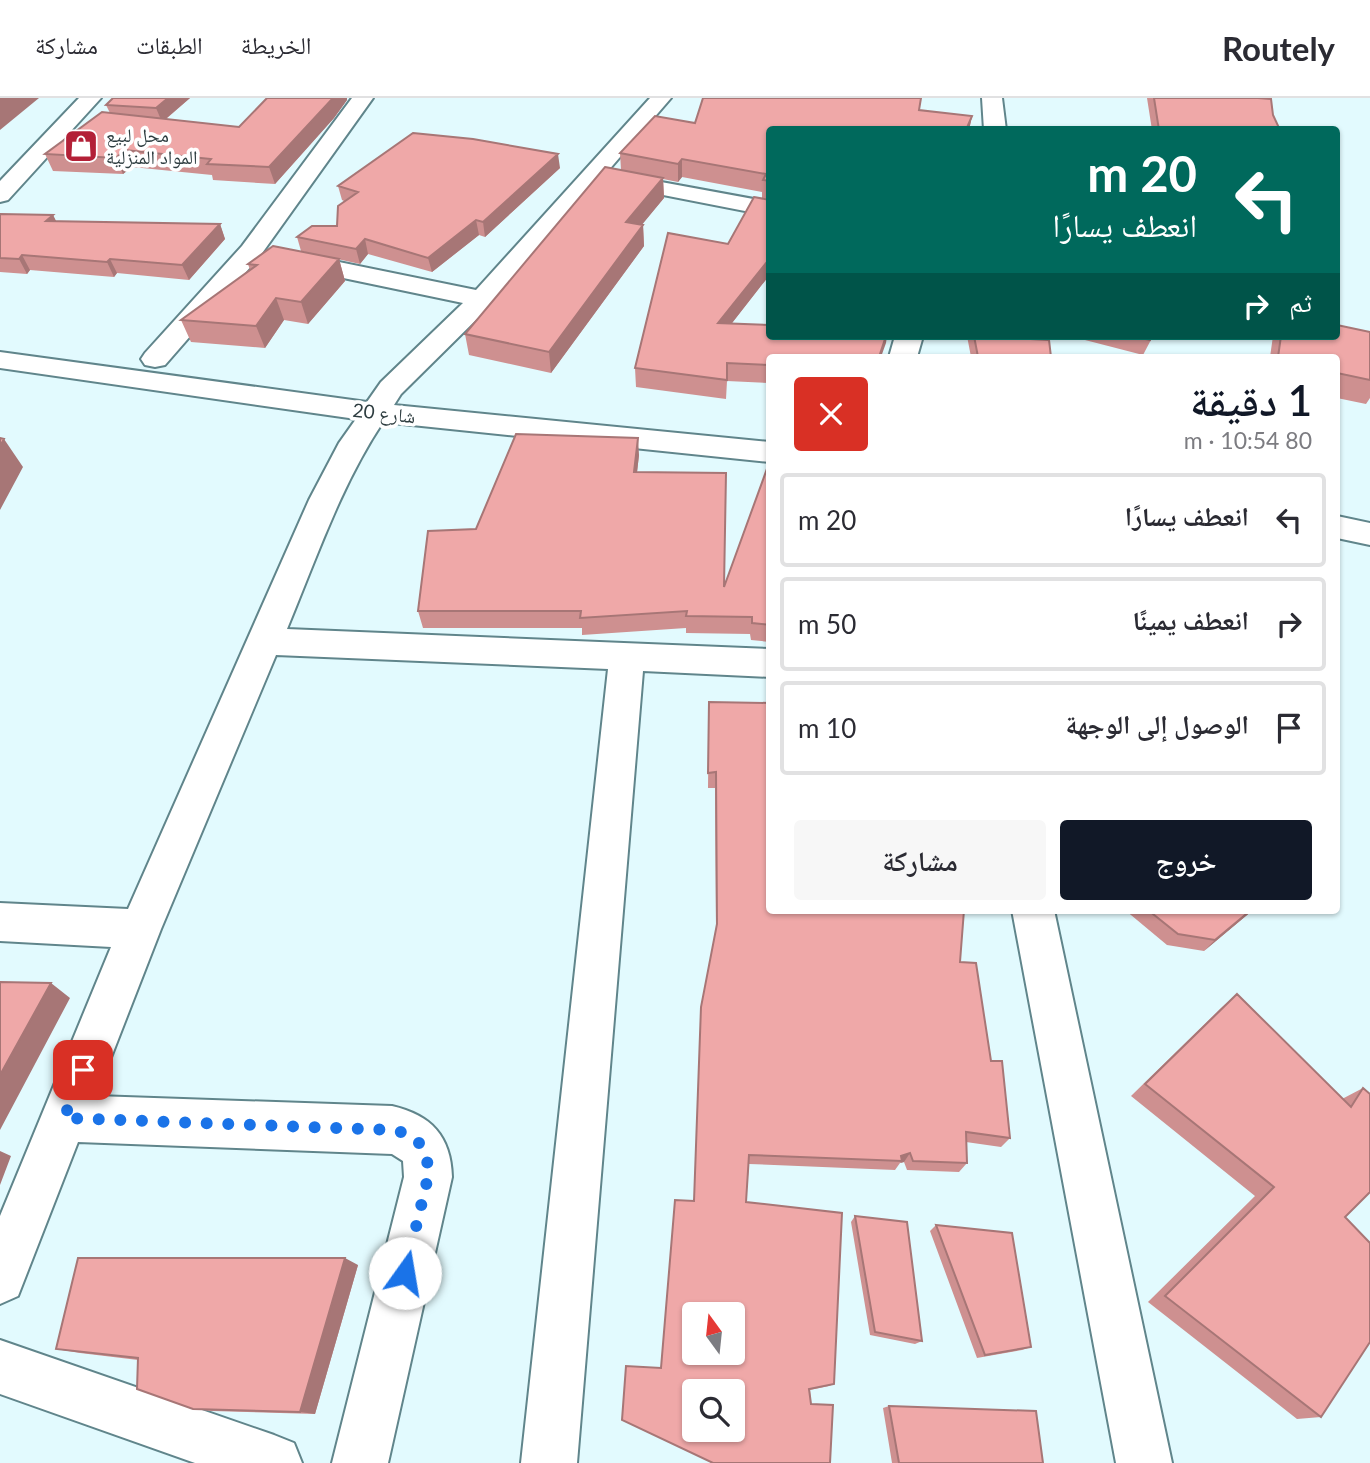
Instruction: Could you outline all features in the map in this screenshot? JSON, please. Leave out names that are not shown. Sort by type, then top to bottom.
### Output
[{"type":"street","points":[[29,133],[66,98]]},
{"type":"street","points":[[0,195],[10,175],[91,98]]},
{"type":"street","points":[[155,359],[251,251],[363,98]]},
{"type":"street","points":[[0,1278],[140,929],[329,490],[382,400],[482,299],[661,98]]},
{"type":"street","points":[[992,98],[995,126]]},
{"type":"street","points":[[593,175],[766,208]]},
{"type":"street","points":[[251,251],[482,299]]},
{"type":"street","name":"شارع 20","points":[[0,336],[155,359],[382,400],[766,427]]},
{"type":"street","name":"شارع 20","points":[[0,360],[382,400],[766,451]]},
{"type":"street","points":[[1340,528],[1370,534]]},
{"type":"street","points":[[1340,553],[1370,559]]},
{"type":"street","points":[[265,641],[766,663]]},
{"type":"street","points":[[549,1463],[628,657]]},
{"type":"street","points":[[1034,914],[1144,1463]]},
{"type":"street","points":[[0,922],[140,929]]},
{"type":"street","points":[[64,1118],[392,1130],[416,1138],[424,1149],[428,1177],[360,1463]]},
{"type":"street","points":[[0,1367],[274,1463]]},
{"type":"building","points":[[113,98],[168,98],[156,108],[106,105]]},
{"type":"building","points":[[267,98],[333,98],[269,167],[207,164],[211,159],[125,150],[116,158],[45,154],[102,112],[239,127]]},
{"type":"building","points":[[703,98],[921,98],[919,110],[972,116],[968,126],[766,126],[766,174],[682,159],[678,164],[620,153],[655,116],[695,123]]},
{"type":"building","points":[[1154,98],[1271,99],[1273,115],[1278,126],[1158,126]]},
{"type":"building","points":[[413,133],[473,139],[558,154],[483,222],[476,220],[428,258],[365,239],[356,249],[297,237],[312,226],[337,226],[338,206],[358,192],[338,186]]},
{"type":"building","points":[[605,167],[663,178],[626,222],[643,225],[549,352],[465,334]]},
{"type":"building","points":[[754,197],[766,199],[766,263],[718,323],[766,325],[766,340],[885,340],[880,354],[766,354],[766,365],[727,363],[727,380],[635,368],[668,233],[728,244]]},
{"type":"building","points":[[0,214],[53,215],[46,221],[220,224],[182,265],[22,255],[19,259],[0,258]]},
{"type":"building","points":[[273,246],[339,259],[301,302],[276,298],[256,326],[181,320],[257,265],[248,264]]},
{"type":"building","points":[[1340,326],[1370,332],[1370,380],[1340,374],[1340,354],[1278,354],[1280,340],[1340,340]]},
{"type":"building","points":[[975,340],[1049,340],[1051,354],[977,354]]},
{"type":"building","points":[[516,434],[638,438],[634,472],[726,473],[724,587],[766,472],[766,625],[752,623],[752,617],[686,616],[687,611],[580,618],[581,611],[418,611],[428,531],[476,529]]},
{"type":"building","points":[[709,702],[766,703],[766,914],[964,914],[960,962],[976,963],[991,1061],[1002,1061],[1010,1138],[966,1132],[967,1163],[913,1161],[910,1153],[901,1156],[902,1161],[749,1155],[746,1202],[842,1213],[834,1384],[809,1389],[811,1404],[833,1405],[830,1463],[713,1463],[622,1420],[626,1366],[661,1368],[675,1200],[694,1201],[701,1007],[717,924],[716,772],[708,773]]},
{"type":"building","points":[[1153,914],[1246,914],[1215,940],[1178,934]]},
{"type":"building","points":[[0,982],[51,983],[0,1075]]},
{"type":"building","points":[[1237,994],[1351,1107],[1363,1088],[1370,1094],[1370,1192],[1345,1217],[1370,1243],[1370,1342],[1321,1417],[1165,1296],[1274,1187],[1145,1084]]},
{"type":"building","points":[[855,1216],[907,1222],[922,1341],[875,1332]]},
{"type":"building","points":[[936,1225],[1012,1233],[1031,1347],[985,1355]]},
{"type":"building","points":[[78,1258],[345,1258],[300,1412],[193,1409],[137,1389],[138,1358],[56,1349]]},
{"type":"building","points":[[889,1406],[1036,1411],[1043,1463],[899,1463]]},
{"type":"place","name":"محل لبيع المواد المنزلية","points":[[81,146]]},
{"type":"route","points":[[83,1070],[64,1118],[392,1130],[416,1138],[424,1149],[428,1177],[405,1273]]}]
